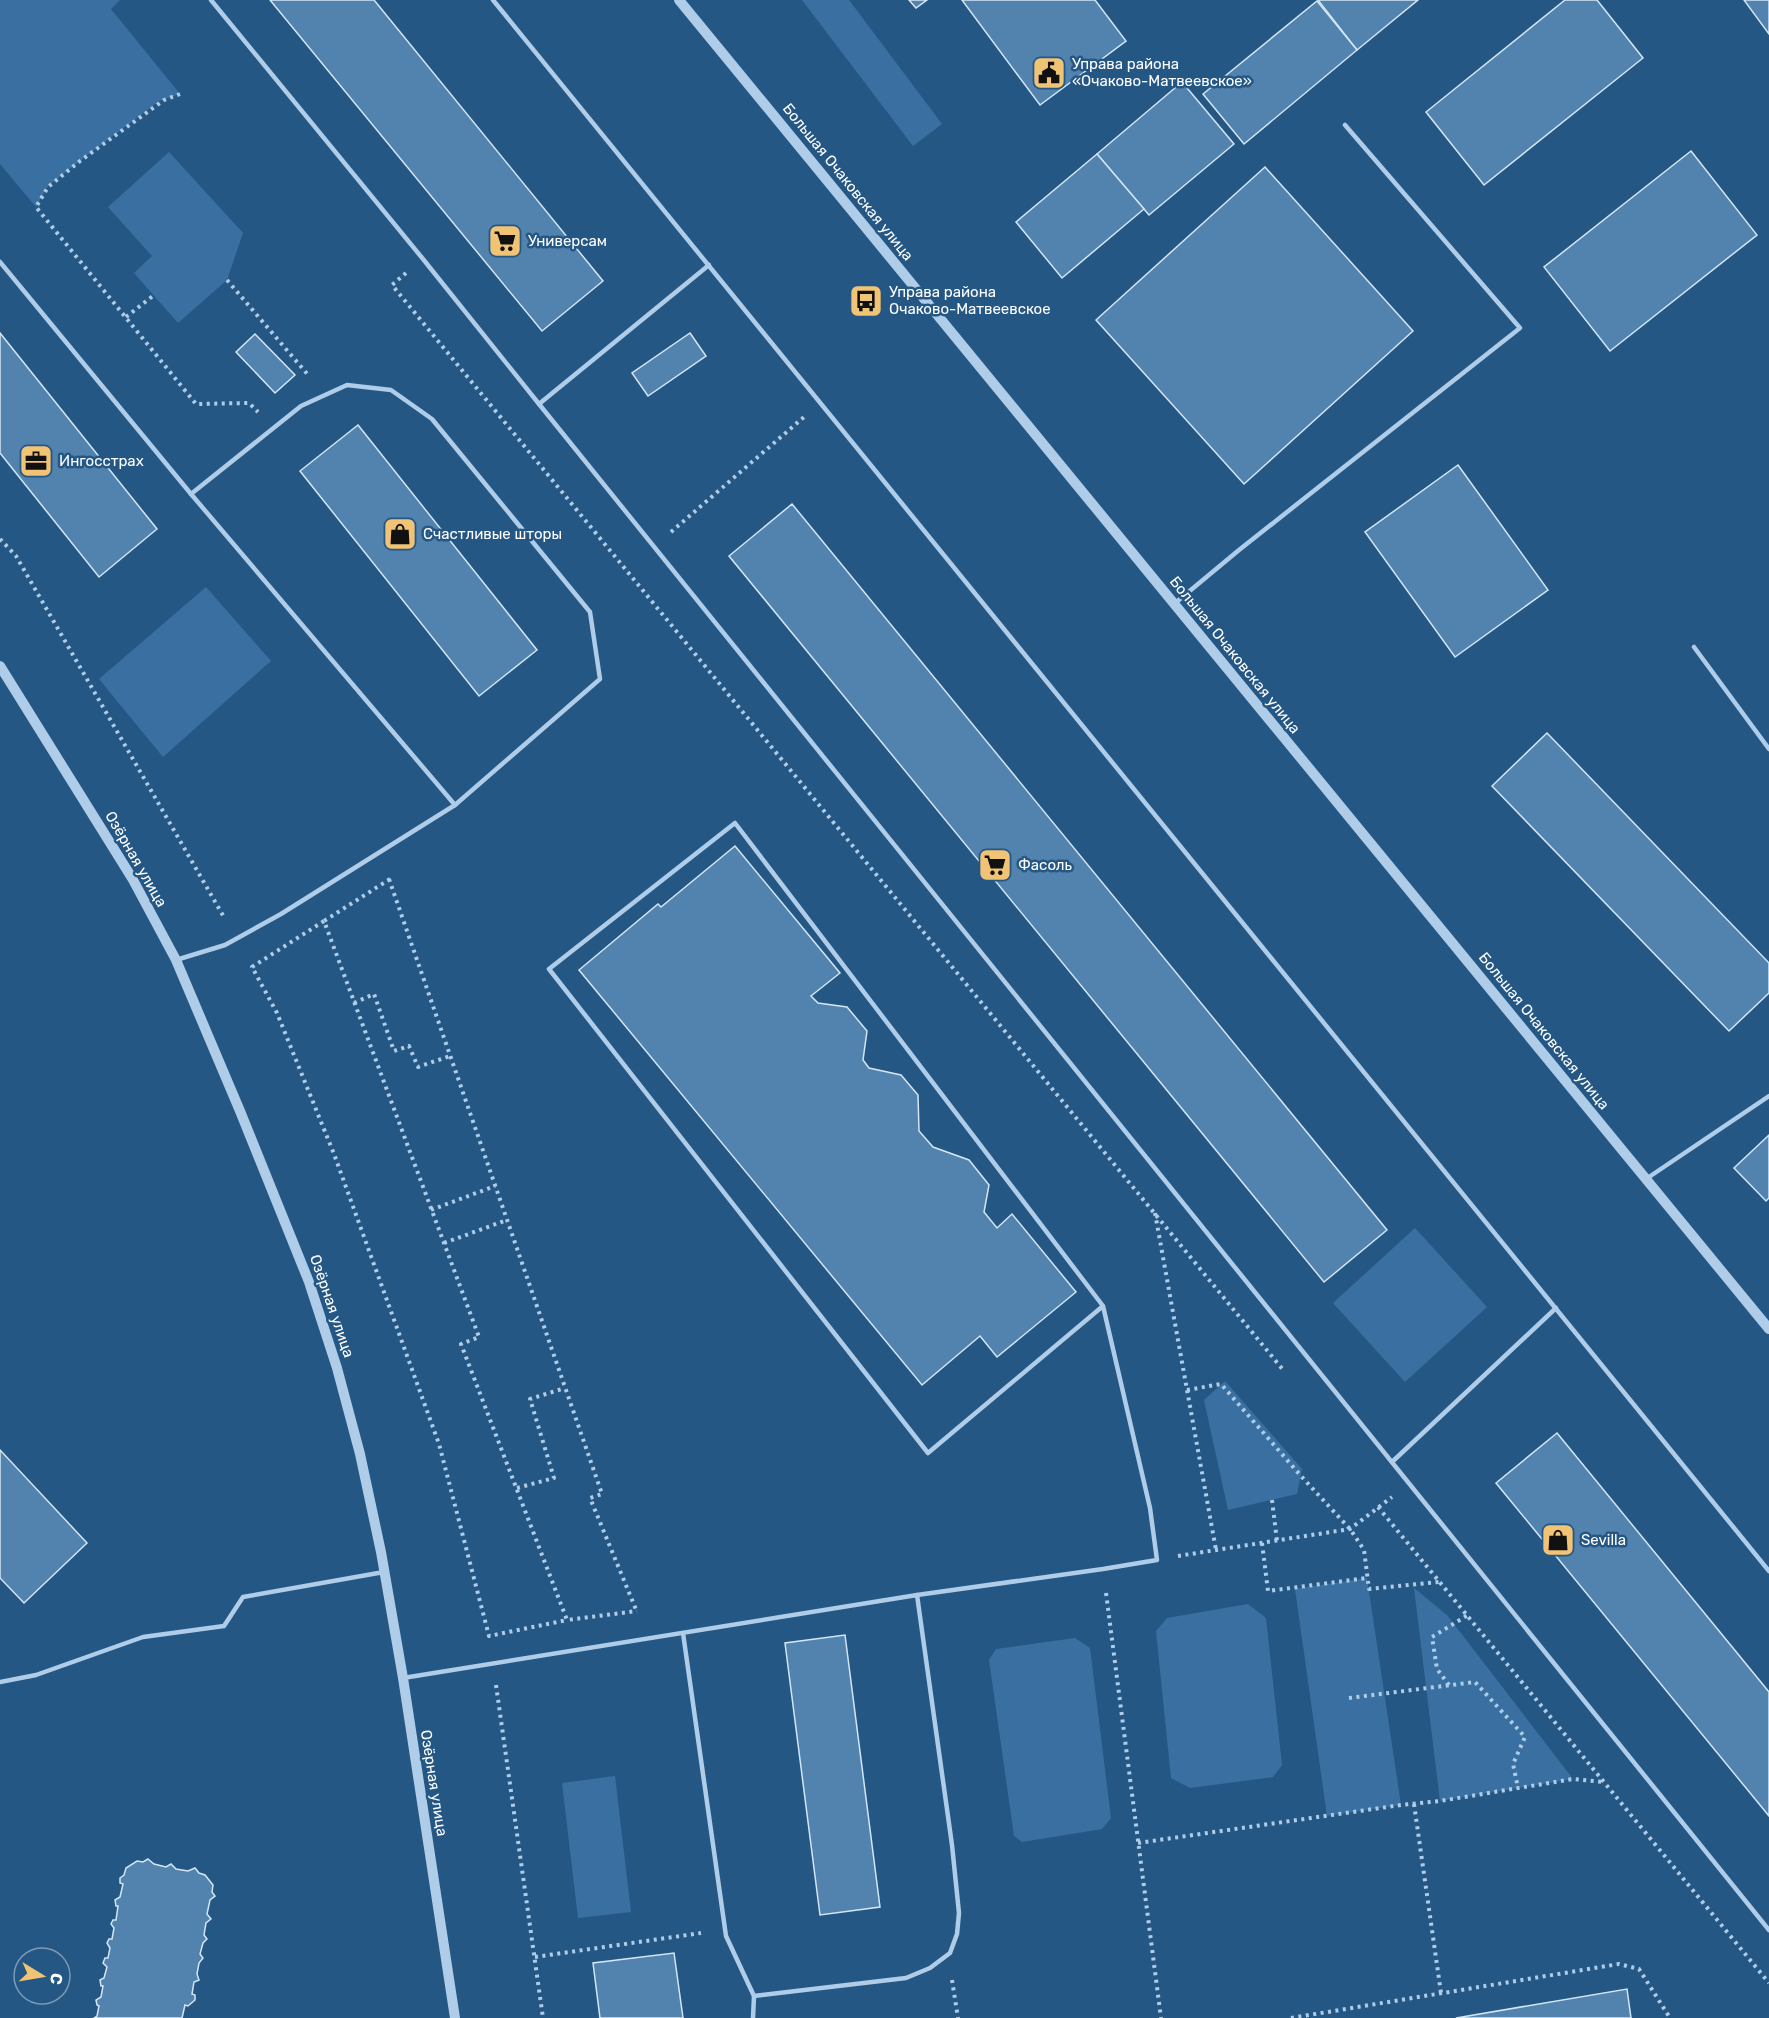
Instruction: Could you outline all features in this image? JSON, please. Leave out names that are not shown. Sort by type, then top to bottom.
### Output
[{"type":"street","name":"Большая Очаковская улица","points":[[679,0],[1769,1329]]},
{"type":"street","name":"Озёрная улица","points":[[0,666],[132,878],[176,960],[309,1282],[337,1368],[360,1454],[384,1572],[403,1678],[454,2018]]},
{"type":"lane","points":[[211,0],[423,259],[1769,1930]]},
{"type":"lane","points":[[493,0],[1769,1571]]},
{"type":"lane","points":[[1174,604],[1520,328],[1345,124]]},
{"type":"lane","points":[[0,262],[191,494],[454,805]]},
{"type":"lane","points":[[539,404],[709,265]]},
{"type":"lane","points":[[176,960],[225,945],[281,914],[454,805],[600,679],[590,612],[432,419],[392,390],[347,385],[301,406],[191,494]]},
{"type":"lane","points":[[1694,647],[1769,749]]},
{"type":"lane","points":[[403,1678],[917,1595],[1157,1560],[1150,1508],[1103,1306],[735,823],[549,969],[928,1453],[1103,1306]]},
{"type":"lane","points":[[1646,1179],[1769,1096]]},
{"type":"lane","points":[[1392,1462],[1556,1308]]},
{"type":"lane","points":[[0,1682],[36,1675],[143,1636],[224,1626],[243,1597],[384,1572]]},
{"type":"lane","points":[[754,1996],[906,1978],[930,1968],[950,1953],[957,1934],[959,1913],[952,1845],[917,1595]]},
{"type":"lane","points":[[683,1633],[726,1936],[754,1996],[753,2018]]},
{"type":"path","points":[[180,94],[164,99],[48,186],[36,207],[196,404],[249,403],[273,428]]},
{"type":"path","points":[[423,259],[392,285],[1291,1380]]},
{"type":"path","points":[[227,280],[326,394]]},
{"type":"path","points":[[126,317],[154,295]]},
{"type":"path","points":[[653,546],[820,403]]},
{"type":"path","points":[[0,539],[16,556],[277,1013],[334,1154],[439,1444],[489,1636],[567,1620],[637,1611]]},
{"type":"path","points":[[376,854],[390,879],[602,1494],[590,1498],[648,1639]]},
{"type":"path","points":[[252,967],[390,879]]},
{"type":"path","points":[[324,921],[479,1337],[461,1344],[567,1620]]},
{"type":"path","points":[[354,1003],[374,994],[394,1051],[409,1046],[418,1066],[450,1056]]},
{"type":"path","points":[[431,1210],[495,1186]]},
{"type":"path","points":[[1154,1213],[1216,1550]]},
{"type":"path","points":[[444,1244],[507,1220]]},
{"type":"path","points":[[1187,1390],[1221,1384],[1300,1476],[1350,1529],[1364,1550],[1369,1589],[1440,1582]]},
{"type":"path","points":[[516,1488],[555,1478],[530,1399],[565,1388]]},
{"type":"path","points":[[1157,1560],[1350,1529],[1409,1484]]},
{"type":"path","points":[[1272,1500],[1277,1540]]},
{"type":"path","points":[[1378,1507],[1769,1983]]},
{"type":"path","points":[[1263,1543],[1268,1591],[1367,1578]]},
{"type":"path","points":[[1103,1569],[1161,2018]]},
{"type":"path","points":[[1449,1685],[1437,1669],[1432,1637],[1467,1615]]},
{"type":"path","points":[[495,1682],[543,2018]]},
{"type":"path","points":[[1349,1698],[1475,1682],[1525,1737],[1513,1764],[1518,1788]]},
{"type":"path","points":[[1138,1843],[1573,1779],[1604,1782]]},
{"type":"path","points":[[1414,1804],[1441,1993]]},
{"type":"path","points":[[535,1957],[726,1929]]},
{"type":"path","points":[[950,1953],[958,2018]]},
{"type":"path","points":[[1292,2018],[1619,1964],[1639,1969],[1670,2018]]},
{"type":"shaded area","points":[[0,0],[120,0],[111,9],[180,94],[159,101],[48,186],[36,207],[0,164]]},
{"type":"shaded area","points":[[802,0],[849,0],[942,124],[913,146]]},
{"type":"shaded area","points":[[169,152],[243,233],[227,280],[178,323],[134,273],[152,256],[108,207]]},
{"type":"shaded area","points":[[206,587],[271,661],[163,757],[99,679]]},
{"type":"shaded area","points":[[1415,1228],[1487,1307],[1405,1382],[1333,1303]]},
{"type":"shaded area","points":[[1225,1381],[1302,1469],[1297,1494],[1228,1510],[1204,1400]]},
{"type":"shaded area","points":[[1367,1578],[1401,1805],[1327,1816],[1295,1589]]},
{"type":"shaded area","points":[[1414,1588],[1447,1615],[1573,1779],[1440,1801]]},
{"type":"shaded area","points":[[1248,1604],[1266,1618],[1282,1765],[1273,1777],[1190,1788],[1171,1778],[1156,1631],[1167,1618]]},
{"type":"shaded area","points":[[1075,1638],[1090,1648],[1111,1818],[1102,1829],[1022,1842],[1014,1836],[989,1660],[996,1649]]},
{"type":"shaded area","points":[[615,1776],[631,1912],[578,1918],[562,1783]]},
{"type":"building","points":[[270,0],[374,0],[603,281],[542,331]]},
{"type":"building","points":[[909,0],[927,0],[916,8]]},
{"type":"building","name":"Управа района «Очаково-Матвеевское»","points":[[962,0],[1095,0],[1126,41],[1040,105]]},
{"type":"building","points":[[1318,0],[1418,0],[1357,50]]},
{"type":"building","points":[[1565,0],[1597,0],[1643,58],[1484,185],[1426,112]]},
{"type":"building","points":[[1744,0],[1769,0],[1769,34]]},
{"type":"building","points":[[1317,1],[1357,50],[1244,144],[1203,94]]},
{"type":"building","points":[[1182,82],[1234,144],[1149,215],[1097,154]]},
{"type":"building","points":[[1691,151],[1757,235],[1610,351],[1544,267]]},
{"type":"building","points":[[1097,154],[1144,209],[1062,278],[1016,222]]},
{"type":"building","points":[[1265,167],[1413,331],[1244,484],[1096,320]]},
{"type":"building","points":[[0,333],[157,529],[99,577],[0,453]]},
{"type":"building","points":[[690,333],[706,356],[648,396],[632,373]]},
{"type":"building","points":[[255,334],[295,375],[275,393],[236,352]]},
{"type":"building","points":[[358,425],[537,650],[479,696],[300,471]]},
{"type":"building","points":[[1458,465],[1548,590],[1455,657],[1365,532]]},
{"type":"building","points":[[792,504],[1387,1230],[1324,1282],[729,556]]},
{"type":"building","points":[[1547,733],[1769,963],[1769,993],[1729,1031],[1492,786]]},
{"type":"building","points":[[735,846],[840,973],[811,996],[818,1003],[847,1007],[867,1031],[863,1060],[869,1068],[901,1075],[918,1095],[919,1131],[933,1147],[969,1160],[989,1185],[984,1212],[997,1228],[1012,1214],[1076,1292],[997,1357],[980,1336],[922,1385],[579,970],[658,904],[661,907]]},
{"type":"building","points":[[1769,1135],[1769,1198],[1766,1201],[1734,1168]]},
{"type":"building","points":[[1557,1433],[1769,1692],[1769,1816],[1496,1483]]},
{"type":"building","points":[[0,1450],[87,1543],[24,1603],[0,1578]]},
{"type":"building","points":[[845,1635],[880,1907],[820,1915],[785,1643]]},
{"type":"building","points":[[148,1859],[154,1864],[166,1867],[171,1864],[176,1869],[188,1871],[195,1868],[213,1885],[212,1892],[215,1896],[210,1900],[207,1914],[211,1919],[206,1923],[204,1935],[207,1939],[203,1943],[200,1954],[203,1958],[199,1963],[197,1974],[199,1980],[194,1982],[192,1994],[195,1995],[195,2000],[188,2006],[185,2005],[182,2018],[94,2018],[97,2016],[99,2006],[96,2000],[101,1997],[103,1986],[100,1980],[104,1978],[107,1967],[103,1963],[105,1958],[108,1958],[110,1948],[107,1943],[109,1939],[112,1939],[114,1928],[111,1924],[113,1920],[116,1920],[118,1906],[115,1900],[120,1897],[123,1884],[120,1883],[120,1878],[124,1875],[126,1868],[137,1861],[143,1862]]},
{"type":"building","points":[[674,1953],[683,2018],[600,2018],[593,1963]]},
{"type":"building","points":[[1627,1989],[1631,2018],[1456,2018]]},
{"type":"place","name":"Управа района «Очаково-Матвеевское»","points":[[1049,73]]},
{"type":"place","name":"Универсам","points":[[505,241]]},
{"type":"place","name":"Управа района Очаково-Матвеевское","points":[[866,301]]},
{"type":"place","name":"Ингосстрах","points":[[36,461]]},
{"type":"place","name":"Счастливые шторы","points":[[400,534]]},
{"type":"place","name":"Фасоль","points":[[995,865]]},
{"type":"place","name":"Sevilla","points":[[1558,1540]]}]
